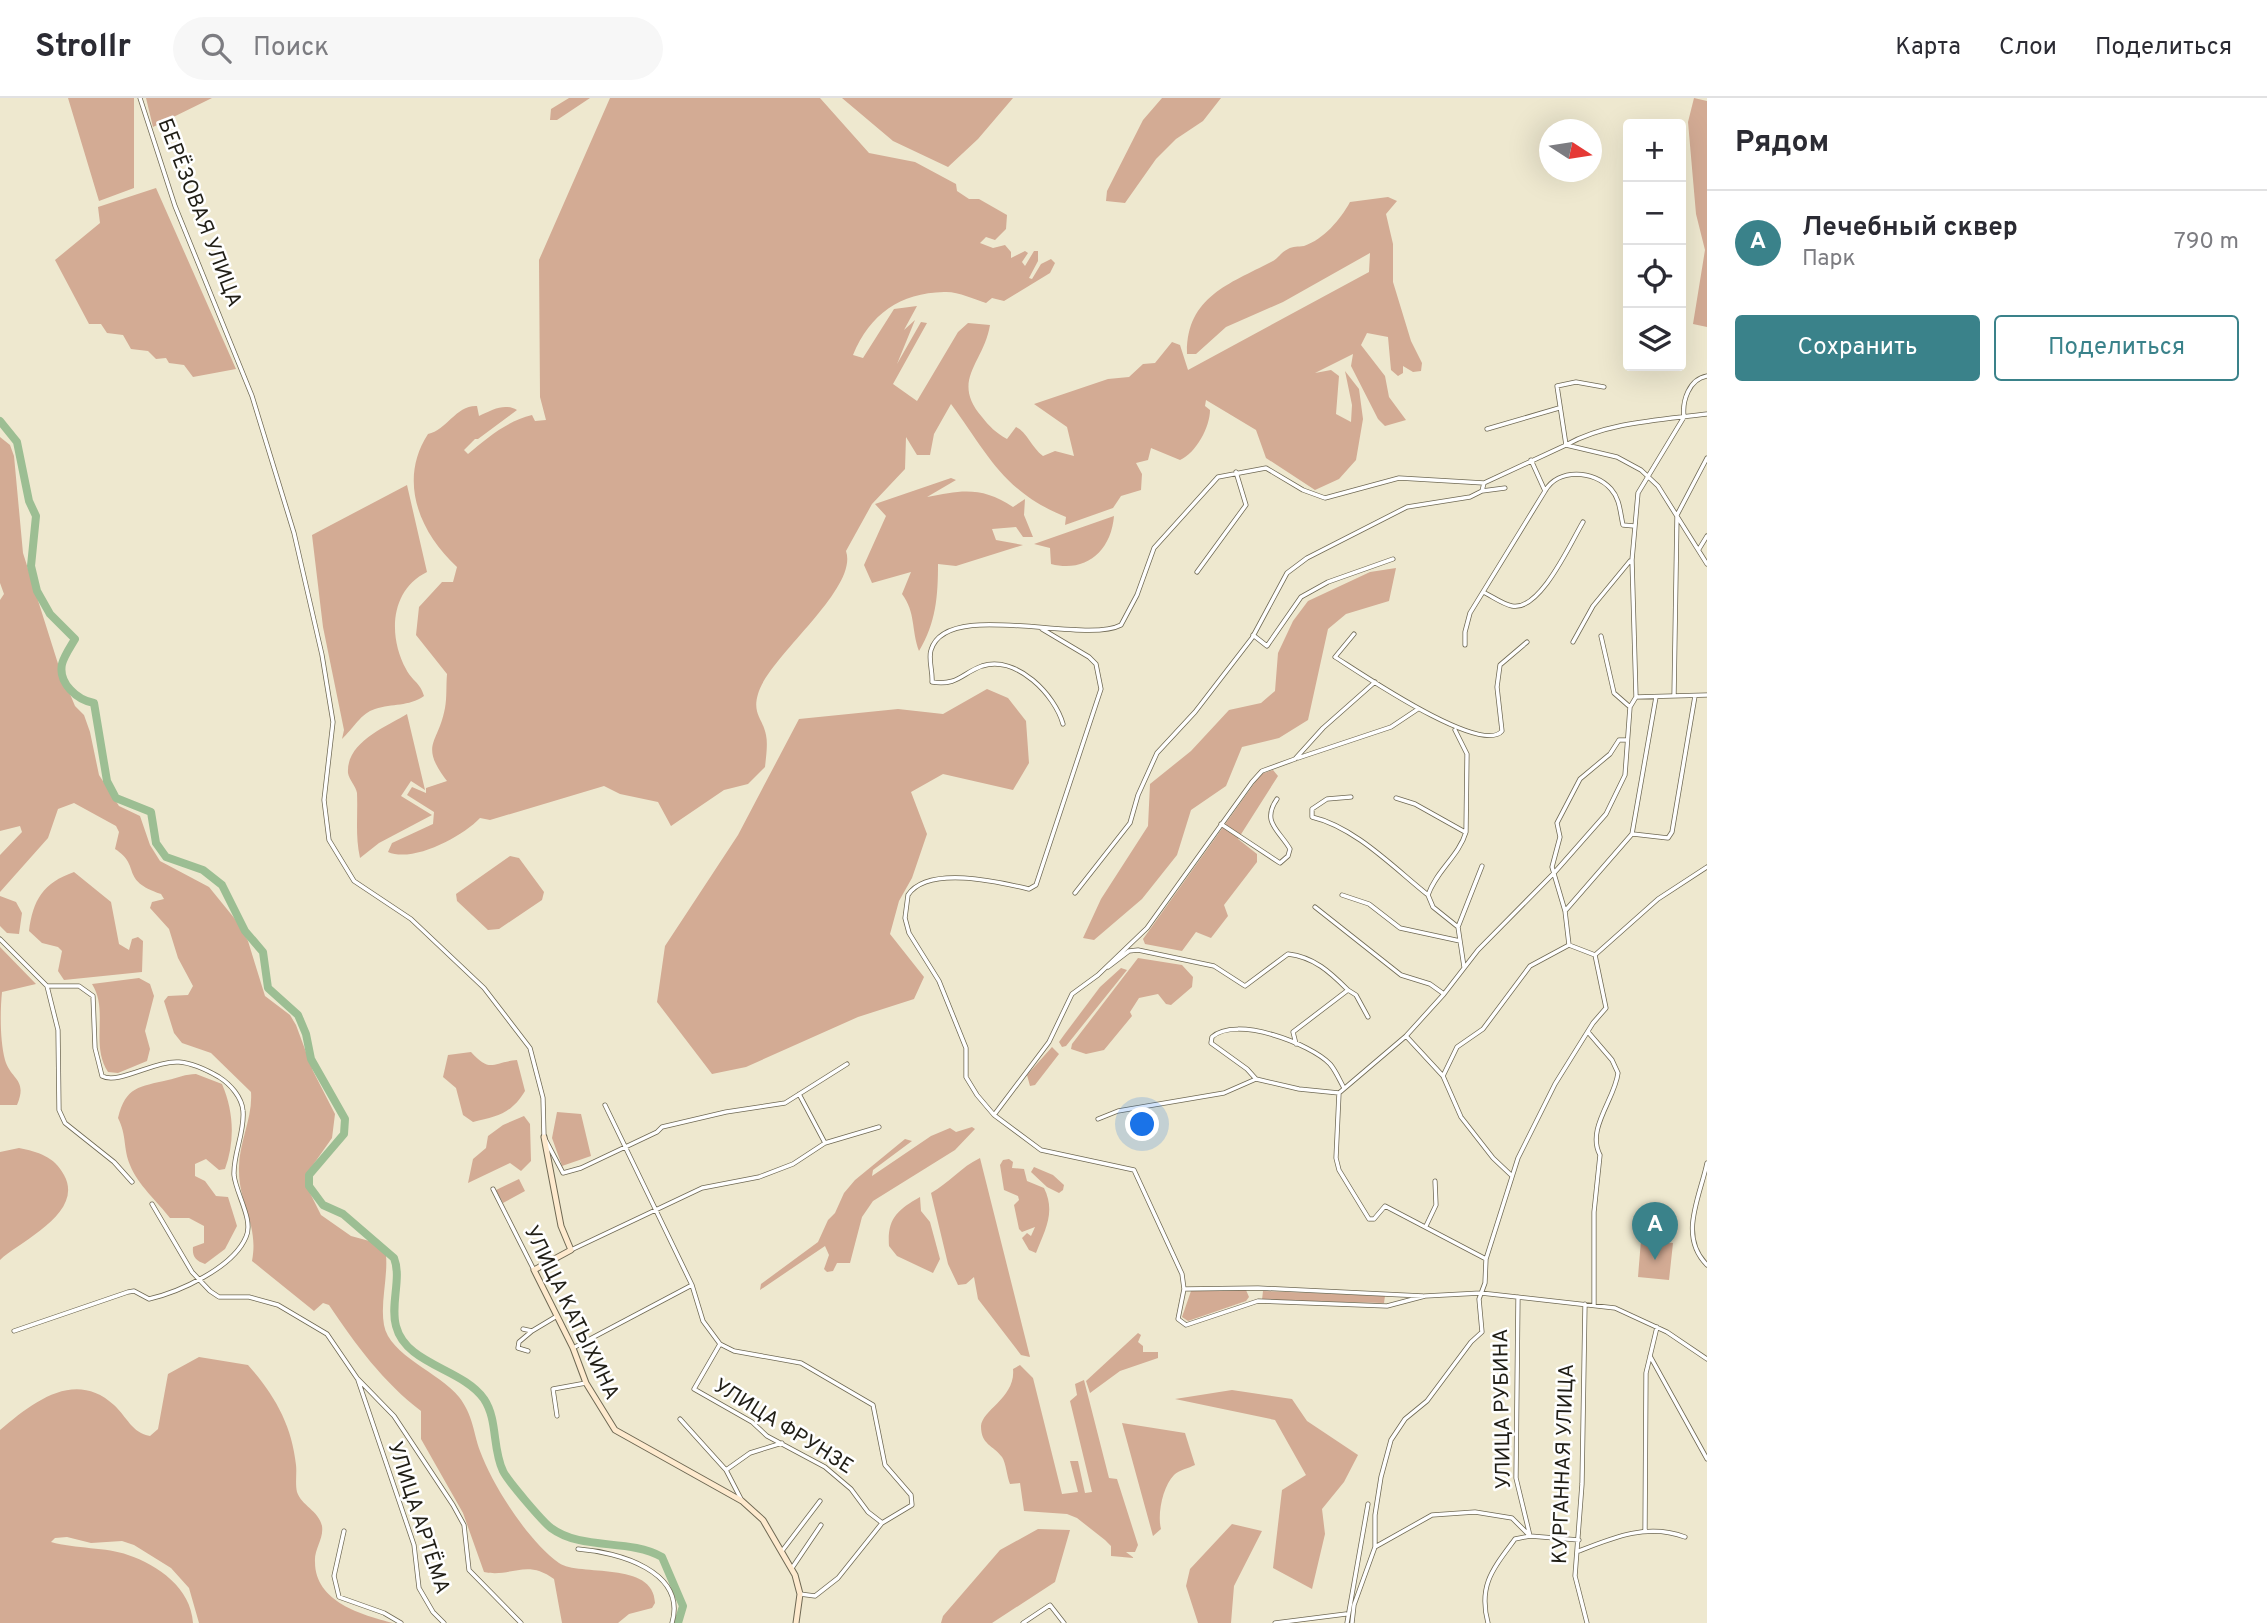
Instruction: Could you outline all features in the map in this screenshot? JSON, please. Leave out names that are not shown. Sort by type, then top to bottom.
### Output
[{"type":"street","name":"БЕРЁЗОВАЯ УЛИЦА","points":[[140,98],[176,206],[231,339],[256,408],[294,533],[323,655],[333,740],[324,800],[329,840],[335,854],[355,881],[413,922],[484,988],[530,1048],[543,1098],[544,1136]]},
{"type":"street","points":[[1486,1259],[1385,1206],[1374,1219],[1369,1219],[1339,1170],[1336,1158],[1339,1093],[1406,1036],[1464,967],[1597,825],[1614,801],[1625,775],[1630,707],[1636,697],[1632,560],[1638,493],[1644,479],[1649,477],[1684,417],[1682,402],[1693,382],[1707,376]]},
{"type":"street","points":[[1566,445],[1557,386],[1576,382],[1604,387]]},
{"type":"street","points":[[1487,429],[1560,408]]},
{"type":"street","points":[[1063,724],[1059,708],[1035,681],[1019,670],[984,665],[960,680],[932,682],[930,651],[942,636],[988,623],[1042,629],[1107,629],[1121,625],[1137,595],[1154,548],[1218,477],[1266,468],[1303,490],[1325,498],[1399,478],[1484,483],[1583,435],[1707,414]]},
{"type":"street","points":[[1566,445],[1617,457],[1649,477],[1677,515],[1707,564]]},
{"type":"street","points":[[1674,696],[1677,515],[1707,458]]},
{"type":"street","points":[[1531,460],[1545,491]]},
{"type":"street","points":[[1197,572],[1246,505],[1236,472]]},
{"type":"street","points":[[1465,645],[1467,622],[1551,480],[1563,475],[1575,475],[1600,481],[1617,497],[1623,525],[1634,526]]},
{"type":"street","points":[[1482,491],[1484,483]]},
{"type":"street","points":[[1075,893],[1130,823],[1138,796],[1157,753],[1195,712],[1253,635],[1280,583],[1307,558],[1407,508],[1506,488]]},
{"type":"street","points":[[1483,592],[1514,607],[1523,605],[1547,584],[1583,522]]},
{"type":"street","points":[[1699,550],[1707,536]]},
{"type":"street","points":[[1253,635],[1267,646],[1301,597],[1335,579],[1393,559]]},
{"type":"street","points":[[1573,642],[1593,606],[1632,560]]},
{"type":"street","points":[[1042,629],[1096,664],[1101,689],[1036,885],[1029,889],[978,880],[923,881],[914,886],[905,906],[909,933],[939,981],[966,1048],[966,1077],[994,1115],[1050,1154],[1134,1170],[1177,1261],[1184,1289],[1178,1319],[1185,1325],[1258,1301],[1387,1306],[1425,1296]]},
{"type":"street","points":[[1354,634],[1335,657],[1454,729],[1499,735],[1503,717],[1497,687],[1500,665],[1527,642]]},
{"type":"street","points":[[1601,636],[1614,693],[1630,707]]},
{"type":"street","points":[[1296,759],[1375,682]]},
{"type":"street","points":[[1636,697],[1707,695]]},
{"type":"street","points":[[1565,911],[1632,834],[1656,696]]},
{"type":"street","points":[[1632,834],[1661,839],[1668,838],[1672,832],[1695,696]]},
{"type":"street","points":[[1098,975],[1147,928],[1262,771],[1391,727],[1419,709]]},
{"type":"street","points":[[1428,895],[1443,866],[1463,843],[1466,832],[1467,754],[1454,729]]},
{"type":"street","points":[[1569,945],[1565,911],[1554,873],[1553,858],[1560,837],[1558,818],[1580,779],[1610,754],[1619,740],[1627,740]]},
{"type":"street","points":[[1351,797],[1322,801],[1312,808],[1312,817],[1324,820],[1364,845],[1428,895],[1433,907],[1458,927]]},
{"type":"street","points":[[1396,798],[1415,804],[1466,832]]},
{"type":"street","points":[[1221,824],[1280,863],[1288,856],[1290,849],[1275,833],[1269,821],[1271,807],[1277,799]]},
{"type":"street","points":[[1464,967],[1458,927],[1482,866]]},
{"type":"street","points":[[1595,955],[1658,899],[1707,867]]},
{"type":"street","points":[[1342,895],[1369,904],[1400,928],[1460,941]]},
{"type":"street","points":[[1315,907],[1401,975],[1430,984],[1444,994]]},
{"type":"street","points":[[0,939],[47,986],[58,1030],[59,1110],[65,1123],[114,1161],[132,1182]]},
{"type":"street","points":[[1443,1076],[1457,1047],[1483,1029],[1530,966],[1569,945],[1595,955]]},
{"type":"street","points":[[994,1115],[1049,1042],[1072,994],[1129,951],[1138,950],[1214,966],[1245,986],[1288,954],[1315,962],[1356,995],[1368,1017]]},
{"type":"street","points":[[1350,1623],[1375,1547],[1377,1502],[1391,1440],[1405,1419],[1427,1401],[1471,1342],[1482,1332],[1481,1293],[1486,1259],[1511,1175],[1529,1132],[1588,1032],[1606,1008],[1595,955]]},
{"type":"street","points":[[14,1331],[128,1292],[134,1291],[149,1299],[177,1293],[238,1250],[247,1236],[248,1225],[234,1173],[243,1111],[239,1097],[220,1078],[192,1065],[176,1062],[149,1066],[108,1080],[102,1076],[95,1048],[93,996],[79,986],[47,986]]},
{"type":"street","points":[[1296,1044],[1293,1031],[1348,990]]},
{"type":"street","points":[[1339,1093],[1299,1089],[1256,1079],[1247,1069],[1211,1043],[1216,1034],[1246,1029],[1268,1032],[1329,1063],[1344,1088]]},
{"type":"street","points":[[1588,1032],[1612,1060],[1618,1073],[1600,1122],[1596,1148],[1600,1155],[1594,1212],[1594,1305]]},
{"type":"street","points":[[1406,1036],[1443,1076],[1461,1117],[1493,1158],[1511,1175]]},
{"type":"street","points":[[544,1136],[563,1173],[625,1148],[662,1127],[726,1112],[777,1105],[847,1064]]},
{"type":"street","points":[[1098,1119],[1118,1111],[1224,1093],[1256,1079]]},
{"type":"street","points":[[799,1094],[825,1143]]},
{"type":"street","points":[[604,1105],[692,1285],[703,1321],[720,1344],[734,1351],[801,1363],[873,1405],[885,1465],[913,1501],[912,1505],[882,1523],[838,1578],[816,1596],[800,1594]]},
{"type":"street","points":[[534,1270],[702,1188],[773,1172],[825,1143],[879,1127]]},
{"type":"street","name":"УЛИЦА КАТЫХИНА","points":[[544,1136],[561,1226],[571,1250]]},
{"type":"street","points":[[1707,1163],[1693,1212],[1692,1236],[1696,1254],[1707,1265]]},
{"type":"street","points":[[1426,1227],[1436,1205],[1435,1181]]},
{"type":"street","name":"УЛИЦА КАТЫХИНА","points":[[493,1189],[573,1348],[586,1383],[615,1430],[742,1501],[763,1520],[792,1568],[800,1594],[796,1623]]},
{"type":"street","points":[[152,1204],[192,1272],[219,1297],[271,1302],[327,1334],[357,1378],[394,1416],[453,1505],[464,1525],[470,1570],[521,1623]]},
{"type":"street","points":[[573,1348],[692,1285]]},
{"type":"street","points":[[1184,1289],[1258,1288],[1425,1296],[1481,1293],[1594,1305],[1615,1308],[1657,1327],[1707,1359]]},
{"type":"street","points":[[1258,1288],[1258,1301]]},
{"type":"street","name":"УЛИЦА РУБИНА","points":[[1518,1297],[1516,1478],[1531,1536]]},
{"type":"street","name":"КУРГАННАЯ УЛИЦА","points":[[1585,1304],[1579,1551],[1575,1576],[1587,1623]]},
{"type":"street","points":[[528,1351],[518,1348],[519,1342],[557,1316]]},
{"type":"street","points":[[1645,1531],[1643,1437],[1648,1354],[1657,1327]]},
{"type":"street","points":[[523,1329],[532,1331]]},
{"type":"street","name":"УЛИЦА ФРУНЗЕ","points":[[720,1344],[694,1389],[752,1422],[767,1436],[825,1467],[851,1489],[868,1512],[882,1523]]},
{"type":"street","points":[[1648,1354],[1707,1460]]},
{"type":"street","name":"УЛИЦА АРТЁМА","points":[[357,1378],[414,1545],[419,1588],[433,1612],[444,1623]]},
{"type":"street","points":[[557,1416],[554,1388],[586,1383]]},
{"type":"street","name":"УЛИЦА КАТЫХИНА","points":[[680,1419],[726,1470],[742,1501]]},
{"type":"street","points":[[726,1470],[750,1453],[782,1443]]},
{"type":"street","points":[[782,1551],[820,1501]]},
{"type":"street","points":[[1350,1623],[1346,1614],[1362,1553],[1368,1504]]},
{"type":"street","points":[[1375,1547],[1432,1515],[1462,1513],[1512,1518],[1531,1536]]},
{"type":"street","points":[[792,1568],[821,1525]]},
{"type":"street","points":[[344,1531],[334,1576],[339,1597],[384,1613],[401,1623]]},
{"type":"street","points":[[1579,1551],[1617,1536],[1645,1531],[1685,1537]]},
{"type":"street","points":[[1488,1623],[1483,1590],[1490,1574],[1515,1539],[1531,1536],[1579,1540]]},
{"type":"street","points":[[578,1549],[617,1556],[656,1573],[665,1583],[675,1605],[672,1623]]},
{"type":"street","points":[[1023,1623],[1050,1605],[1064,1623]]},
{"type":"street","points":[[1275,1623],[1346,1614]]},
{"type":"shaded area","points":[[68,98],[134,98],[134,188],[99,201]]},
{"type":"shaded area","points":[[146,98],[212,98],[153,127]]},
{"type":"shaded area","points":[[569,98],[590,98],[557,120],[550,120],[551,109]]},
{"type":"shaded area","points":[[610,98],[820,98],[869,153],[915,162],[956,184],[957,191],[969,199],[979,199],[1007,215],[1006,229],[995,240],[986,237],[980,243],[993,248],[1005,245],[1011,252],[1011,258],[1025,251],[1028,253],[1022,262],[1025,266],[1034,251],[1038,251],[1038,261],[1029,278],[1032,279],[1041,264],[1051,259],[1055,263],[1050,273],[1004,301],[992,298],[986,303],[960,294],[944,292],[928,293],[900,302],[888,308],[868,328],[853,355],[863,358],[894,309],[917,306],[904,330],[915,320],[897,364],[921,322],[927,323],[893,384],[917,401],[958,332],[968,323],[990,325],[969,382],[973,404],[999,434],[1007,439],[1016,427],[1043,456],[1055,451],[1074,456],[1067,427],[1034,404],[1108,379],[1129,377],[1143,364],[1155,363],[1172,342],[1180,345],[1188,370],[1369,272],[1370,253],[1283,302],[1226,327],[1196,354],[1187,354],[1194,319],[1213,295],[1273,261],[1286,250],[1318,239],[1336,222],[1350,202],[1388,197],[1397,201],[1386,214],[1393,244],[1393,282],[1411,341],[1422,363],[1421,371],[1413,372],[1403,366],[1403,373],[1398,376],[1391,370],[1388,337],[1367,333],[1361,345],[1385,376],[1389,397],[1406,420],[1385,426],[1378,419],[1351,366],[1353,354],[1315,373],[1331,370],[1339,376],[1336,414],[1351,422],[1352,405],[1345,371],[1359,389],[1363,419],[1356,460],[1339,479],[1315,490],[1266,458],[1256,430],[1206,400],[1205,406],[1210,410],[1208,424],[1201,439],[1186,457],[1180,460],[1151,448],[1148,460],[1136,463],[1142,474],[1141,490],[1121,496],[1113,508],[1065,525],[1066,517],[1027,496],[999,470],[951,404],[934,434],[930,455],[917,455],[906,437],[905,469],[872,504],[846,551],[846,567],[839,584],[827,603],[765,679],[756,707],[767,739],[765,767],[748,784],[724,790],[671,826],[658,802],[620,794],[604,786],[490,820],[480,818],[450,840],[423,851],[410,854],[388,852],[392,843],[433,824],[434,812],[407,795],[412,787],[426,793],[426,788],[447,781],[432,751],[445,708],[447,674],[416,635],[419,607],[442,582],[453,582],[457,567],[432,538],[417,505],[414,487],[419,451],[428,434],[441,428],[463,409],[470,407],[477,406],[479,416],[503,407],[517,410],[475,439],[464,450],[468,454],[514,421],[532,415],[535,421],[546,420],[540,397],[539,260]]},
{"type":"shaded area","points":[[842,98],[1013,98],[978,139],[948,167],[893,141]]},
{"type":"shaded area","points":[[1162,98],[1221,98],[1203,121],[1176,139],[1156,159],[1125,203],[1106,201],[1107,191],[1143,120]]},
{"type":"shaded area","points":[[1694,98],[1707,101],[1707,327],[1693,324],[1705,250],[1696,214],[1688,122]]},
{"type":"shaded area","points":[[156,188],[236,369],[193,377],[184,365],[169,363],[166,358],[156,359],[148,351],[131,349],[123,335],[107,333],[101,324],[89,324],[55,260],[100,223],[98,207]]},
{"type":"shaded area","points":[[0,437],[10,445],[14,456],[23,553],[60,670],[75,706],[84,715],[90,732],[99,775],[119,806],[140,816],[150,845],[160,861],[209,887],[235,919],[248,941],[265,996],[290,1015],[296,1025],[313,1071],[335,1114],[332,1138],[308,1172],[305,1183],[321,1215],[351,1236],[373,1242],[386,1255],[383,1317],[388,1336],[405,1355],[451,1388],[459,1397],[470,1417],[480,1451],[493,1480],[535,1541],[559,1563],[569,1567],[614,1572],[642,1581],[651,1590],[655,1603],[652,1608],[629,1614],[618,1623],[562,1623],[554,1579],[544,1573],[527,1569],[502,1573],[484,1572],[463,1513],[421,1439],[421,1411],[371,1362],[329,1305],[323,1303],[314,1311],[252,1261],[253,1236],[239,1171],[251,1092],[211,1053],[182,1043],[174,1033],[164,1001],[168,996],[188,995],[193,986],[178,958],[169,929],[150,908],[152,902],[164,899],[161,894],[148,889],[135,878],[128,861],[115,849],[119,832],[116,826],[74,803],[58,809],[48,838],[0,892],[0,855],[22,832],[20,826],[0,831],[0,600],[4,594],[0,583]]},
{"type":"shaded area","points":[[951,478],[956,480],[927,497],[950,493],[981,493],[1013,507],[1025,499],[1024,515],[1033,537],[1023,537],[1016,527],[992,529],[996,540],[1023,545],[956,566],[938,564],[935,609],[919,651],[909,608],[902,594],[911,572],[872,583],[864,565],[886,516],[875,504]]},
{"type":"shaded area","points":[[407,485],[427,572],[415,580],[399,602],[396,642],[408,673],[424,696],[412,702],[370,711],[342,739],[344,730],[323,627],[312,535]]},
{"type":"shaded area","points":[[1114,516],[1108,540],[1094,557],[1085,562],[1063,566],[1051,564],[1050,548],[1034,544]]},
{"type":"shaded area","points":[[1396,568],[1389,601],[1346,614],[1328,629],[1308,720],[1279,738],[1242,747],[1226,786],[1191,810],[1177,855],[1142,899],[1094,940],[1083,938],[1101,899],[1148,826],[1150,784],[1191,751],[1229,710],[1261,703],[1275,691],[1278,653],[1293,621],[1308,601],[1370,572]]},
{"type":"shaded area","points":[[987,689],[1008,698],[1026,721],[1029,763],[1013,790],[943,774],[911,792],[927,834],[912,878],[899,901],[890,934],[924,977],[914,999],[858,1017],[746,1067],[712,1074],[657,1002],[665,946],[738,835],[799,719],[898,709],[943,714]]},
{"type":"shaded area","points":[[407,714],[425,790],[411,781],[401,796],[432,815],[379,843],[360,858],[357,793],[348,773],[349,762],[360,744]]},
{"type":"shaded area","points":[[1273,770],[1278,776],[1238,839],[1257,854],[1257,862],[1224,905],[1228,916],[1211,938],[1196,932],[1182,951],[1145,944],[1143,939],[1261,774]]},
{"type":"shaded area","points":[[510,856],[519,858],[544,892],[542,900],[499,929],[488,930],[457,901],[456,894]]},
{"type":"shaded area","points":[[74,872],[111,902],[119,944],[129,950],[132,939],[138,937],[143,941],[142,972],[64,980],[58,971],[62,951],[58,947],[42,943],[29,931],[33,910],[41,894],[63,876]]},
{"type":"shaded area","points":[[0,896],[16,902],[22,913],[19,934],[7,933],[0,926]]},
{"type":"shaded area","points":[[0,947],[36,984],[2,992],[2,1044],[8,1067],[20,1085],[17,1105],[0,1105]]},
{"type":"shaded area","points":[[1138,958],[1182,965],[1193,977],[1192,987],[1171,1005],[1166,1004],[1158,994],[1139,998],[1130,1012],[1132,1016],[1104,1050],[1086,1054],[1071,1049],[1072,1044]]},
{"type":"shaded area","points":[[1121,968],[1127,970],[1066,1046],[1062,1047],[1059,1042],[1064,1035],[1100,987]]},
{"type":"shaded area","points":[[139,978],[150,984],[154,996],[145,1031],[150,1049],[147,1061],[118,1073],[108,1072],[100,1051],[99,1005],[92,984]]},
{"type":"shaded area","points":[[1052,1047],[1059,1054],[1035,1085],[1030,1086],[1027,1075]]},
{"type":"shaded area","points":[[471,1052],[488,1065],[517,1060],[525,1091],[514,1105],[503,1113],[473,1122],[463,1115],[456,1088],[443,1077],[448,1055]]},
{"type":"shaded area","points":[[196,1074],[222,1084],[232,1126],[225,1169],[219,1170],[206,1159],[195,1164],[195,1176],[205,1181],[216,1196],[228,1197],[237,1226],[225,1249],[205,1264],[195,1258],[193,1253],[193,1247],[204,1243],[204,1226],[189,1218],[170,1218],[143,1186],[130,1165],[118,1118],[125,1100],[135,1090],[149,1084]]},
{"type":"shaded area","points":[[557,1112],[581,1114],[591,1156],[562,1166],[552,1138]]},
{"type":"shaded area","points":[[524,1116],[530,1124],[531,1161],[521,1171],[510,1163],[468,1183],[473,1159],[486,1148],[488,1136],[503,1125]]},
{"type":"shaded area","points":[[972,1127],[975,1129],[955,1150],[873,1201],[862,1217],[850,1263],[837,1263],[833,1271],[827,1272],[824,1269],[829,1255],[825,1246],[760,1290],[761,1284],[818,1242],[844,1193],[855,1180],[905,1139],[912,1141],[873,1170],[872,1176],[931,1136],[950,1128],[956,1132]]},
{"type":"shaded area","points":[[19,1148],[39,1153],[55,1163],[64,1175],[68,1189],[66,1202],[47,1225],[0,1260],[0,1152]]},
{"type":"shaded area","points":[[980,1158],[1030,1357],[1021,1355],[978,1299],[974,1277],[966,1284],[958,1285],[948,1264],[931,1193]]},
{"type":"shaded area","points":[[1009,1159],[1013,1162],[1012,1168],[1024,1169],[1027,1181],[1044,1188],[1047,1197],[1048,1221],[1036,1253],[1029,1250],[1022,1238],[1027,1233],[1031,1236],[1035,1227],[1022,1232],[1019,1229],[1014,1205],[1019,1200],[1018,1196],[1004,1190],[1000,1165],[1003,1160]]},
{"type":"shaded area","points":[[1034,1167],[1053,1175],[1064,1185],[1063,1190],[1059,1193],[1047,1187],[1031,1172]]},
{"type":"shaded area","points":[[519,1179],[525,1191],[503,1203],[496,1190]]},
{"type":"shaded area","points":[[920,1197],[921,1211],[930,1222],[940,1259],[933,1273],[897,1256],[889,1246],[890,1229],[895,1216]]},
{"type":"shaded area","points":[[1641,1240],[1673,1243],[1669,1280],[1638,1277]]},
{"type":"shaded area","points":[[1246,1290],[1249,1297],[1246,1301],[1188,1321],[1182,1317],[1191,1291]]},
{"type":"shaded area","points":[[1263,1291],[1385,1296],[1384,1303],[1262,1300]]},
{"type":"shaded area","points":[[1138,1333],[1141,1335],[1138,1342],[1143,1346],[1143,1352],[1158,1352],[1158,1358],[1120,1371],[1090,1393],[1086,1381]]},
{"type":"shaded area","points":[[199,1357],[248,1365],[266,1387],[286,1423],[294,1450],[299,1497],[317,1516],[322,1526],[315,1562],[317,1576],[323,1587],[342,1604],[368,1616],[393,1623],[199,1623],[189,1588],[171,1568],[134,1545],[122,1541],[91,1543],[67,1537],[55,1538],[51,1542],[120,1552],[151,1565],[179,1589],[191,1610],[193,1623],[0,1623],[0,1430],[40,1400],[69,1390],[84,1390],[99,1395],[114,1405],[134,1428],[150,1436],[158,1429],[168,1374]]},
{"type":"shaded area","points":[[1020,1365],[1033,1378],[1062,1494],[1078,1492],[1070,1461],[1078,1461],[1085,1493],[1092,1492],[1070,1401],[1077,1395],[1075,1384],[1084,1380],[1109,1478],[1117,1479],[1138,1545],[1135,1552],[1126,1552],[1134,1558],[1111,1556],[1111,1546],[1077,1518],[1067,1514],[1024,1511],[1020,1483],[1010,1484],[1003,1460],[985,1441],[981,1426],[987,1414],[1009,1387],[1013,1379],[1013,1369]]},
{"type":"shaded area","points":[[1232,1390],[1292,1399],[1307,1421],[1358,1455],[1344,1482],[1322,1509],[1325,1534],[1312,1589],[1273,1568],[1282,1490],[1306,1475],[1275,1420],[1175,1399]]},
{"type":"shaded area","points":[[1122,1423],[1185,1433],[1195,1465],[1174,1475],[1170,1480],[1162,1500],[1161,1529],[1153,1536]]},
{"type":"shaded area","points":[[1232,1524],[1262,1531],[1234,1586],[1231,1623],[1198,1623],[1186,1586],[1190,1569]]},
{"type":"shaded area","points":[[1038,1529],[1070,1530],[1055,1582],[992,1623],[941,1623],[943,1616],[1000,1550]]},
{"type":"waterway","points":[[0,421],[17,442],[29,501],[36,516],[31,566],[37,591],[50,614],[75,639],[62,664],[63,678],[70,690],[94,703],[107,781],[116,798],[151,812],[156,843],[166,857],[203,870],[222,885],[245,931],[263,952],[268,988],[298,1015],[306,1034],[311,1059],[345,1119],[344,1134],[309,1175],[309,1186],[323,1205],[343,1214],[394,1258],[397,1274],[394,1309],[396,1326],[402,1339],[411,1350],[462,1380],[484,1399],[491,1416],[503,1471],[525,1500],[551,1528],[563,1535],[577,1540],[649,1551],[662,1557],[683,1606],[678,1623]]},
{"type":"place","name":"Лечебный сквер","points":[[1655,1260]]}]
